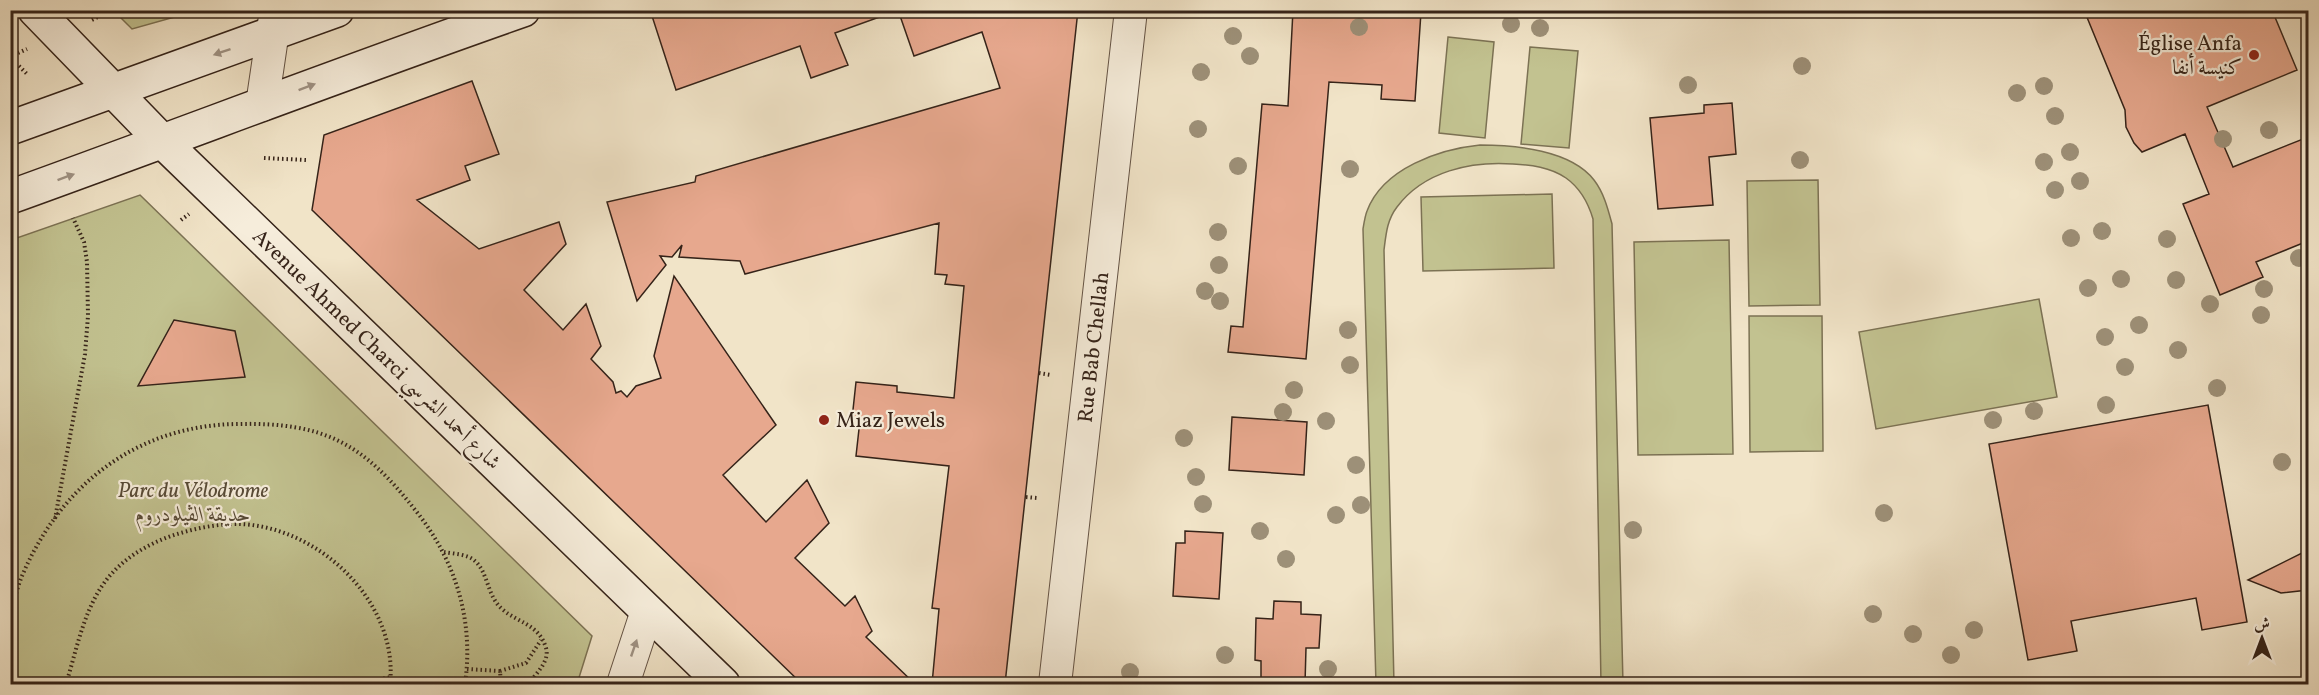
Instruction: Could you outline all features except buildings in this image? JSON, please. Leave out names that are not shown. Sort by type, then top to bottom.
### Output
[{"type":"street","name":"Avenue Ahmed Charci شارع أحمد الشرسي","points":[[35,10],[163,142],[723,684]]},
{"type":"street","points":[[10,128],[112,91],[274,23],[337,10]]},
{"type":"street","points":[[10,197],[357,68],[523,10]]},
{"type":"street","name":"Rue Bab Chellah","points":[[1055,684],[1131,10]]},
{"type":"street","points":[[262,105],[274,23]]},
{"type":"street","points":[[622,684],[647,611]]},
{"type":"path","points":[[91,20],[100,16]]},
{"type":"path","points":[[19,66],[28,75]]},
{"type":"path","points":[[264,158],[306,160]]},
{"type":"path","points":[[55,519],[85,354],[88,316],[86,252],[73,218]]},
{"type":"path","points":[[1039,373],[1051,375]]},
{"type":"path","points":[[10,615],[21,578],[37,546],[55,519],[74,496],[102,469],[128,451],[160,437],[190,428],[225,424],[287,424],[316,430],[343,442],[365,458],[408,500],[424,520],[444,552],[463,607],[467,646],[465,684]]},
{"type":"path","points":[[1026,497],[1037,498]]},
{"type":"path","points":[[66,684],[92,604],[102,585],[121,565],[140,549],[169,537],[205,527],[239,524],[267,529],[295,538],[322,552],[349,574],[369,600],[383,626],[390,653],[390,684]]},
{"type":"path","points":[[444,552],[475,560],[502,609],[535,629],[546,649],[546,658],[529,684]]},
{"type":"path","points":[[466,669],[500,670],[526,663],[541,640]]},
{"type":"path","points":[[500,670],[501,684]]},
{"type":"path","points":[[10,674],[24,684]]},
{"type":"path","points":[[357,684],[391,678]]},
{"type":"green space","points":[[114,11],[196,11],[132,29]]},
{"type":"green space","points":[[1448,37],[1494,42],[1485,138],[1439,133]]},
{"type":"green space","points":[[1530,47],[1578,51],[1569,148],[1521,144]]},
{"type":"green space","points":[[1480,145],[1525,148],[1571,162],[1594,180],[1605,201],[1612,224],[1623,684],[1601,684],[1593,219],[1579,191],[1560,174],[1520,164],[1481,164],[1449,171],[1421,185],[1397,207],[1388,227],[1384,250],[1394,684],[1376,684],[1363,229],[1367,211],[1375,196],[1399,172],[1431,156]]},
{"type":"green space","points":[[1818,180],[1820,305],[1749,306],[1747,181]]},
{"type":"green space","points":[[1552,194],[1554,268],[1423,271],[1421,197]]},
{"type":"green space","name":"Parc du Vélodrome حديقة الڤيلودروم","points":[[140,195],[592,636],[577,684],[11,684],[11,240]]},
{"type":"green space","points":[[1729,240],[1733,454],[1638,455],[1634,242]]},
{"type":"green space","points":[[2039,299],[2057,397],[1876,429],[1859,332]]},
{"type":"green space","points":[[1749,316],[1822,316],[1823,451],[1750,452]]},
{"type":"place","name":"Église Anfa كنيسة أنفا","points":[[2254,55]]},
{"type":"place","name":"Miaz Jewels","points":[[824,420]]}]
